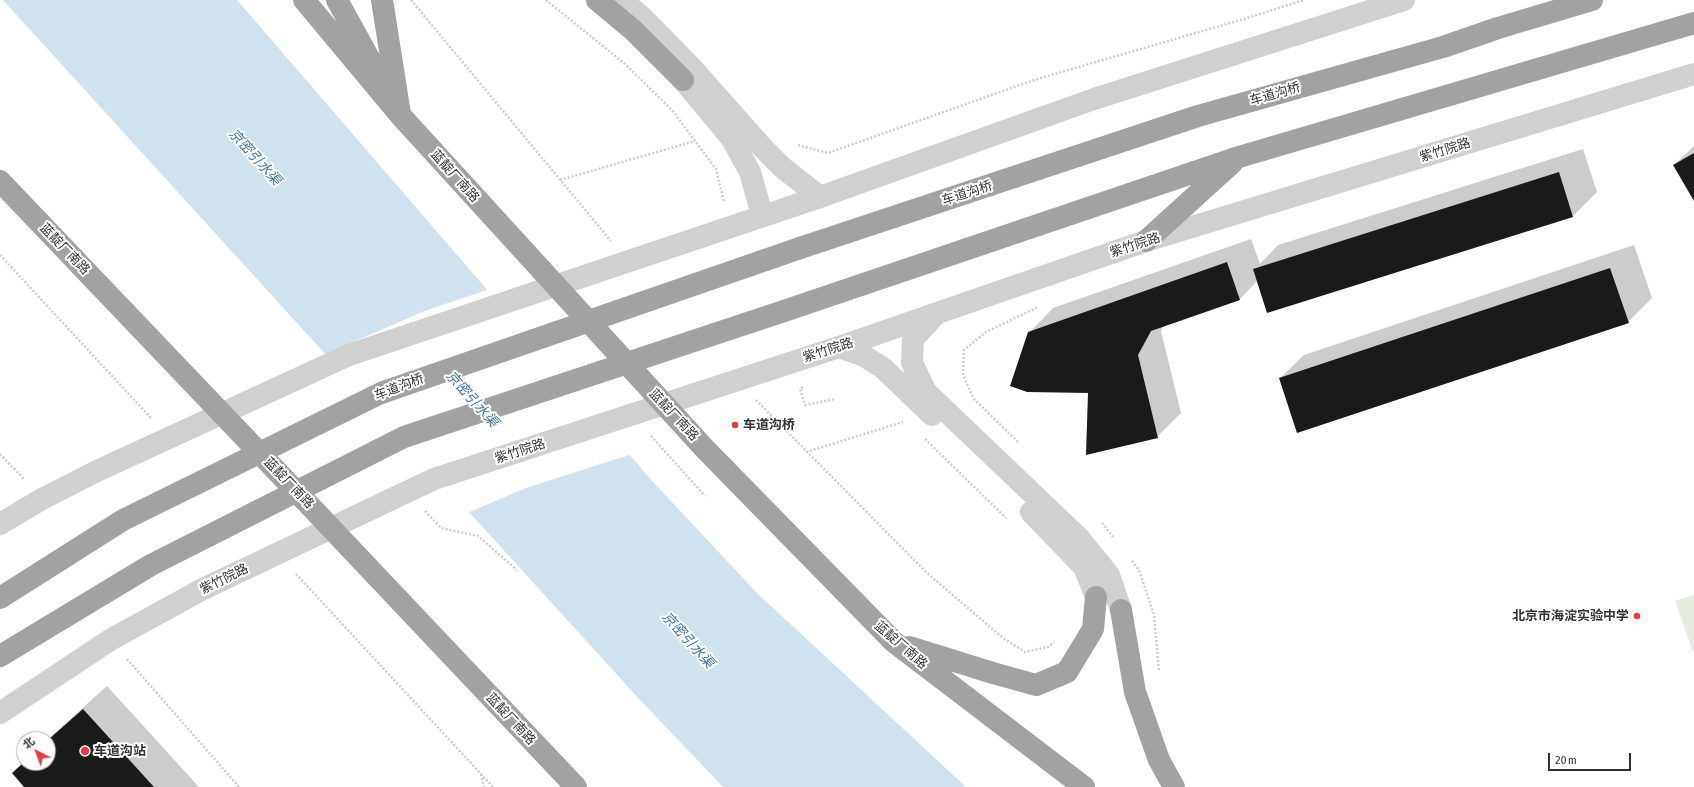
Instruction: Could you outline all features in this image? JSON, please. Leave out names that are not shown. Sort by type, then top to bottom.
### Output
[{"type":"highway","name":"蓝靛厂南路","points":[[304,0],[400,115],[705,449],[894,642],[1084,787]]},
{"type":"highway","points":[[337,0],[400,115]]},
{"type":"highway","points":[[382,0],[400,115]]},
{"type":"highway","points":[[597,0],[688,75]]},
{"type":"highway","name":"车道沟桥","points":[[0,598],[123,520],[380,393],[800,248],[1198,116],[1443,47],[1498,28],[1592,0]]},
{"type":"highway","points":[[0,656],[151,566],[404,437],[799,306],[1240,156],[1694,23]]},
{"type":"highway","points":[[1146,241],[1240,156]]},
{"type":"highway","name":"蓝靛厂南路","points":[[0,181],[576,787]]},
{"type":"highway","points":[[894,642],[993,674],[1036,685],[1067,672],[1093,629],[1096,597]]},
{"type":"highway","points":[[1121,610],[1135,692],[1159,760],[1174,787]]},
{"type":"street","points":[[622,0],[643,18],[688,75],[732,138],[750,172],[762,215]]},
{"type":"street","points":[[0,524],[42,499],[97,471],[349,355],[762,215],[820,197],[1094,99],[1404,0]]},
{"type":"street","name":"紫竹院路","points":[[0,713],[110,640],[201,590],[434,479],[839,347],[1146,241],[1694,74]]},
{"type":"street","points":[[688,75],[783,168],[820,197]]},
{"type":"street","points":[[937,313],[913,339],[912,363],[926,392],[1084,566],[1096,597]]},
{"type":"street","points":[[839,347],[864,356],[883,368],[993,465],[1079,538],[1109,575],[1121,610]]},
{"type":"path","points":[[546,0],[625,64],[672,110],[716,169],[724,204],[707,234]]},
{"type":"path","points":[[794,144],[828,153],[1034,80],[1304,0]]},
{"type":"path","points":[[560,180],[697,140]]},
{"type":"path","points":[[1020,444],[974,400],[963,375],[964,350],[986,332],[1043,305]]},
{"type":"path","points":[[801,359],[815,379],[800,389],[805,405],[836,399]]},
{"type":"path","points":[[967,402],[974,400]]},
{"type":"path","points":[[633,414],[705,496]]},
{"type":"path","points":[[806,452],[909,420]]},
{"type":"path","points":[[0,454],[42,499]]},
{"type":"path","points":[[408,491],[441,528],[478,536],[517,570]]},
{"type":"path","points":[[1100,521],[1115,539]]},
{"type":"path","points":[[1130,557],[1139,570],[1154,616],[1159,671]]},
{"type":"path","points":[[110,640],[239,787]]},
{"type":"path","points":[[481,774],[484,787]]},
{"type":"shaded area","points":[[1694,595],[1694,655],[1675,601]]},
{"type":"water","name":"京密引水渠","points":[[3,0],[237,0],[653,482],[758,594],[966,787],[723,787],[641,701]]},
{"type":"pier","points":[[490,289],[632,454],[526,488],[467,513],[323,355],[427,310]]},
{"type":"building","points":[[1694,153],[1694,201],[1673,165]]},
{"type":"building","points":[[1559,172],[1573,217],[1267,313],[1253,269]]},
{"type":"building","points":[[1227,262],[1240,300],[1151,331],[1138,355],[1158,438],[1086,455],[1088,393],[1027,392],[1010,386],[1028,332]]},
{"type":"building","points":[[1610,268],[1629,323],[1297,433],[1279,378]]},
{"type":"building","name":"车道沟站","points":[[83,709],[154,787],[24,787],[12,773],[16,769],[16,771],[56,771],[56,733]]},
{"type":"place","name":"车道沟桥","points":[[735,425]]},
{"type":"place","name":"北京市海淀实验中学","points":[[1637,616]]},
{"type":"place","name":"车道沟站","points":[[85,751]]}]
